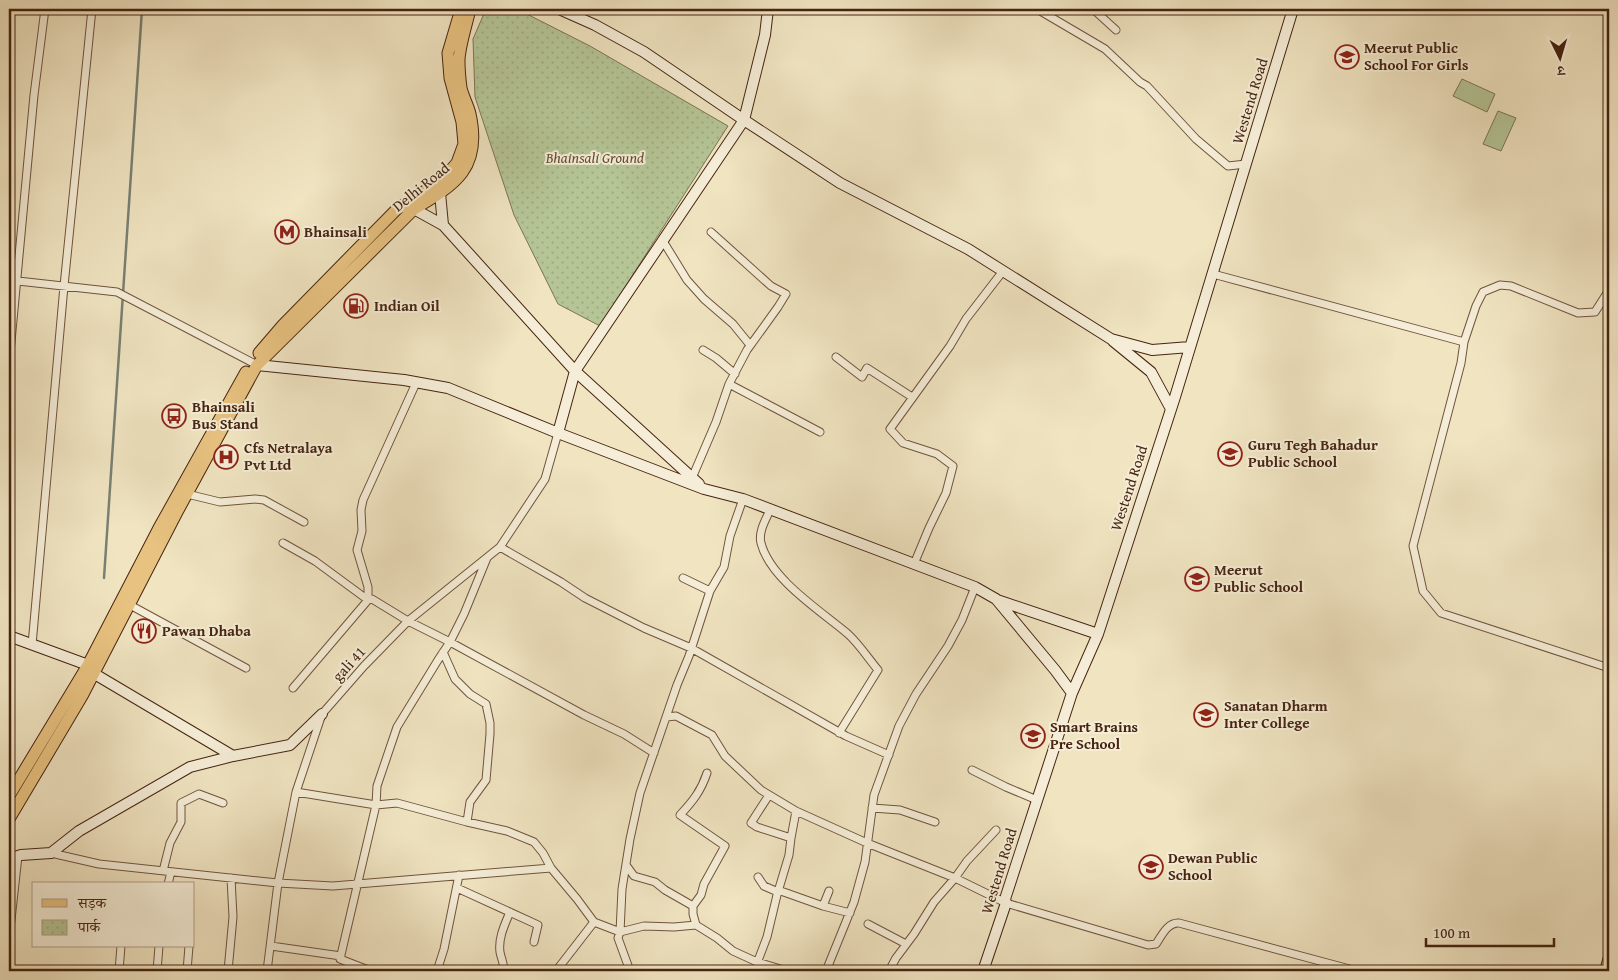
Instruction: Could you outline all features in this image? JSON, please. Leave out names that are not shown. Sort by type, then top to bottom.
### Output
[{"type":"main road","points":[[438,189],[442,180],[457,163],[464,144],[462,122],[448,64],[448,53],[461,9]]},
{"type":"main road","name":"Delhi Road","points":[[254,364],[412,206],[438,189],[455,181],[466,169],[473,150],[473,134],[462,88],[459,59],[470,9]]},
{"type":"main road","points":[[10,790],[130,605],[254,364]]},
{"type":"main road","points":[[9,819],[82,696],[90,669],[159,528],[254,364]]},
{"type":"street","points":[[9,363],[13,281],[45,9]]},
{"type":"street","points":[[32,645],[64,286],[92,9]]},
{"type":"street","points":[[559,9],[595,25],[644,52],[840,183],[968,249],[1111,339],[1151,372],[1170,409]]},
{"type":"street","points":[[558,433],[575,371],[744,120],[765,35],[768,9]]},
{"type":"street","points":[[1037,9],[1105,49],[1140,82],[1147,86],[1196,139],[1228,166],[1246,164]]},
{"type":"street","points":[[1093,9],[1116,30]]},
{"type":"street","name":"Westend Road","points":[[983,971],[1072,693],[1098,634],[1213,274],[1293,9]]},
{"type":"street","points":[[438,189],[443,225]]},
{"type":"street","points":[[412,206],[443,225],[575,371],[704,489]]},
{"type":"street","points":[[692,478],[716,422],[729,384],[750,345],[786,294],[771,286],[711,232]]},
{"type":"street","points":[[663,241],[687,280],[704,299],[733,324],[750,345]]},
{"type":"street","points":[[914,564],[946,494],[953,466],[937,454],[903,443],[890,429],[950,346],[971,312],[1003,271]]},
{"type":"street","points":[[1213,274],[1464,342]]},
{"type":"street","points":[[13,281],[117,292],[254,364],[448,388],[704,489],[743,499],[976,587],[996,599],[1098,634]]},
{"type":"street","points":[[1609,290],[1595,312],[1578,313],[1511,286],[1500,285],[1484,292],[1476,306],[1464,342],[1461,363],[1413,546],[1423,591],[1441,613],[1609,668]]},
{"type":"street","points":[[1111,339],[1152,350],[1190,347]]},
{"type":"street","points":[[703,350],[735,374]]},
{"type":"street","points":[[836,357],[862,377],[867,368],[912,397]]},
{"type":"street","points":[[293,688],[368,600],[368,587],[357,550],[362,531],[361,510],[363,500],[416,383]]},
{"type":"street","points":[[729,384],[820,432]]},
{"type":"street","name":"gali 41","points":[[267,971],[278,884],[296,792],[322,714],[364,666],[408,621],[500,547],[545,479],[558,433]]},
{"type":"street","points":[[187,494],[220,502],[255,498],[264,500],[304,522]]},
{"type":"street","points":[[630,971],[618,938],[620,932],[622,889],[640,794],[710,591],[724,567],[730,536],[743,499]]},
{"type":"street","points":[[770,510],[762,526],[760,542],[771,563],[798,595],[850,636],[878,670],[839,732]]},
{"type":"street","points":[[283,543],[314,561],[368,600],[372,599],[408,621],[584,715],[624,734],[654,753]]},
{"type":"street","points":[[500,547],[585,598],[644,628],[691,648],[839,732],[889,755]]},
{"type":"street","points":[[371,971],[340,959],[376,805],[377,786],[397,727],[450,642],[464,614],[488,555]]},
{"type":"street","points":[[683,578],[710,591]]},
{"type":"street","points":[[826,971],[850,912],[864,862],[874,795],[900,726],[916,694],[948,646],[962,620],[976,587]]},
{"type":"street","points":[[996,599],[1072,693]]},
{"type":"street","points":[[130,605],[246,668]]},
{"type":"street","points":[[9,636],[90,669],[233,756]]},
{"type":"street","points":[[443,652],[455,679],[470,694],[486,704],[490,723],[486,780],[470,802],[467,822]]},
{"type":"street","points":[[51,853],[79,831],[190,767],[233,756],[290,745],[322,714]]},
{"type":"street","points":[[667,717],[676,716],[712,735],[726,756],[761,790],[796,810],[867,843],[955,878],[1006,903],[1148,945],[1156,944],[1170,925],[1179,923],[1357,971]]},
{"type":"street","points":[[972,770],[1037,800]]},
{"type":"street","points":[[696,925],[693,906],[701,895],[704,884],[725,846],[680,815],[702,787],[707,773]]},
{"type":"street","points":[[296,792],[376,805],[397,803],[507,831],[534,842],[551,868],[577,898],[594,922],[620,932],[644,926],[674,927],[696,925],[718,938],[733,951],[757,962],[787,971]]},
{"type":"street","points":[[163,871],[170,843],[181,822],[181,803],[199,794],[222,803]]},
{"type":"street","points":[[769,795],[751,823],[757,827],[791,838]]},
{"type":"street","points":[[872,808],[900,810],[935,822]]},
{"type":"street","points":[[754,971],[768,937],[778,891],[789,855],[796,810]]},
{"type":"street","points":[[889,971],[934,902],[967,861],[996,830]]},
{"type":"street","points":[[9,934],[13,857],[51,853],[100,864],[278,884],[334,886],[551,868]]},
{"type":"street","points":[[626,865],[634,876],[655,882],[693,906]]},
{"type":"street","points":[[168,882],[171,872]]},
{"type":"street","points":[[437,971],[444,949],[459,876]]},
{"type":"street","points":[[758,877],[764,886],[823,906],[850,912]]},
{"type":"street","points":[[228,971],[232,917],[231,878]]},
{"type":"street","points":[[457,888],[538,925],[534,942]]},
{"type":"street","points":[[823,906],[829,891]]},
{"type":"street","points":[[503,971],[504,968],[499,950],[502,930],[510,912]]},
{"type":"street","points":[[556,971],[594,922]]},
{"type":"street","points":[[868,924],[906,944]]},
{"type":"street","points":[[271,946],[341,956]]},
{"type":"street","points":[[119,971],[121,948]]},
{"type":"street","points":[[157,971],[159,948]]},
{"type":"street","points":[[187,971],[190,948]]},
{"type":"street","points":[[1605,971],[1609,957]]},
{"type":"green space","name":"Bhainsali Ground","points":[[486,9],[517,9],[590,46],[728,126],[600,326],[558,304],[514,215],[475,97],[473,39]]},
{"type":"green space","points":[[1462,79],[1495,94],[1487,112],[1453,96]]},
{"type":"green space","points":[[1498,111],[1516,118],[1501,151],[1483,144]]},
{"type":"waterway","points":[[104,578],[142,9]]},
{"type":"place","name":"Meerut Public School For Girls","points":[[1347,57]]},
{"type":"place","name":"Bhainsali","points":[[287,232]]},
{"type":"place","name":"Indian Oil","points":[[356,306]]},
{"type":"place","name":"Bhainsali Bus Stand","points":[[174,416]]},
{"type":"place","name":"Guru Tegh Bahadur Public School","points":[[1230,454]]},
{"type":"place","name":"Cfs Netralaya Pvt Ltd","points":[[226,457]]},
{"type":"place","name":"Meerut Public School","points":[[1197,579]]},
{"type":"place","name":"Pawan Dhaba","points":[[144,631]]},
{"type":"place","name":"Sanatan Dharm Inter College","points":[[1206,715]]},
{"type":"place","name":"Smart Brains Pre School","points":[[1033,736]]},
{"type":"place","name":"Dewan Public School","points":[[1151,867]]}]
